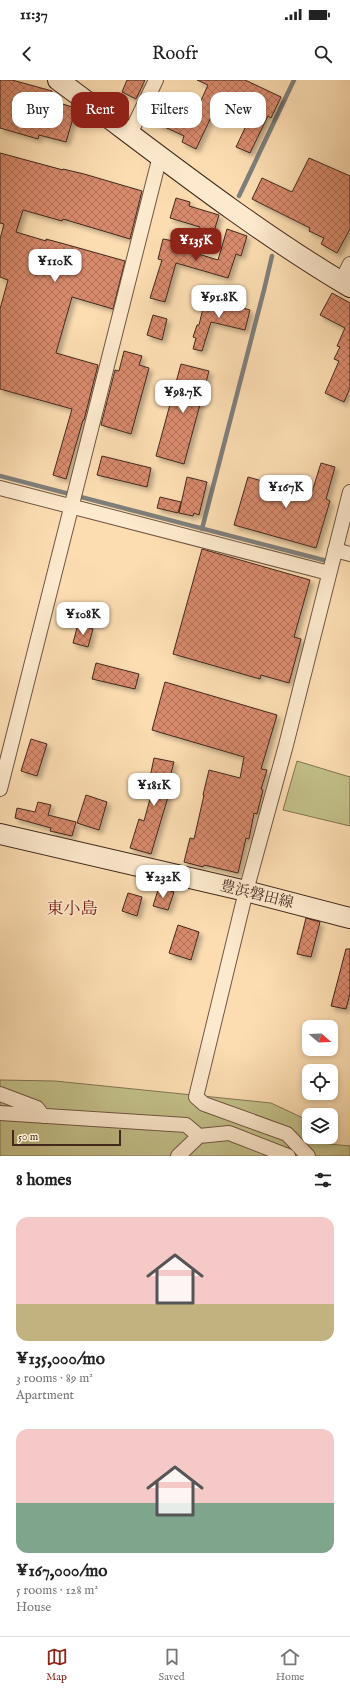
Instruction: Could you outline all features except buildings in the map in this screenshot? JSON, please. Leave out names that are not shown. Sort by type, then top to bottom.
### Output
[{"type":"main road","points":[[58,80],[254,226],[296,255],[346,285]]},
{"type":"main road","name":"豊浜磐田線","points":[[0,834],[246,891],[350,918]]},
{"type":"street","points":[[130,134],[156,80]]},
{"type":"street","points":[[0,789],[160,156]]},
{"type":"street","points":[[346,285],[350,264]]},
{"type":"street","points":[[0,488],[330,570]]},
{"type":"street","points":[[308,1156],[287,1134],[204,1104],[196,1097],[246,891],[286,745],[350,492]]},
{"type":"street","points":[[334,551],[350,554]]},
{"type":"street","points":[[0,1094],[37,1108],[43,1116]]},
{"type":"street","points":[[0,1113],[186,1125],[199,1136]]},
{"type":"street","points":[[178,1156],[199,1136],[229,1133],[288,1156]]},
{"type":"shaded area","points":[[297,761],[350,777],[350,826],[283,810]]},
{"type":"shaded area","points":[[0,1080],[55,1081],[271,1103],[302,1118],[302,1144],[350,1146],[350,1156],[0,1156]]},
{"type":"waterway","points":[[239,196],[294,80]]},
{"type":"waterway","points":[[202,529],[272,256]]},
{"type":"waterway","points":[[0,476],[331,562]]},
{"type":"district","name":"東小島","points":[[72,908]]}]
